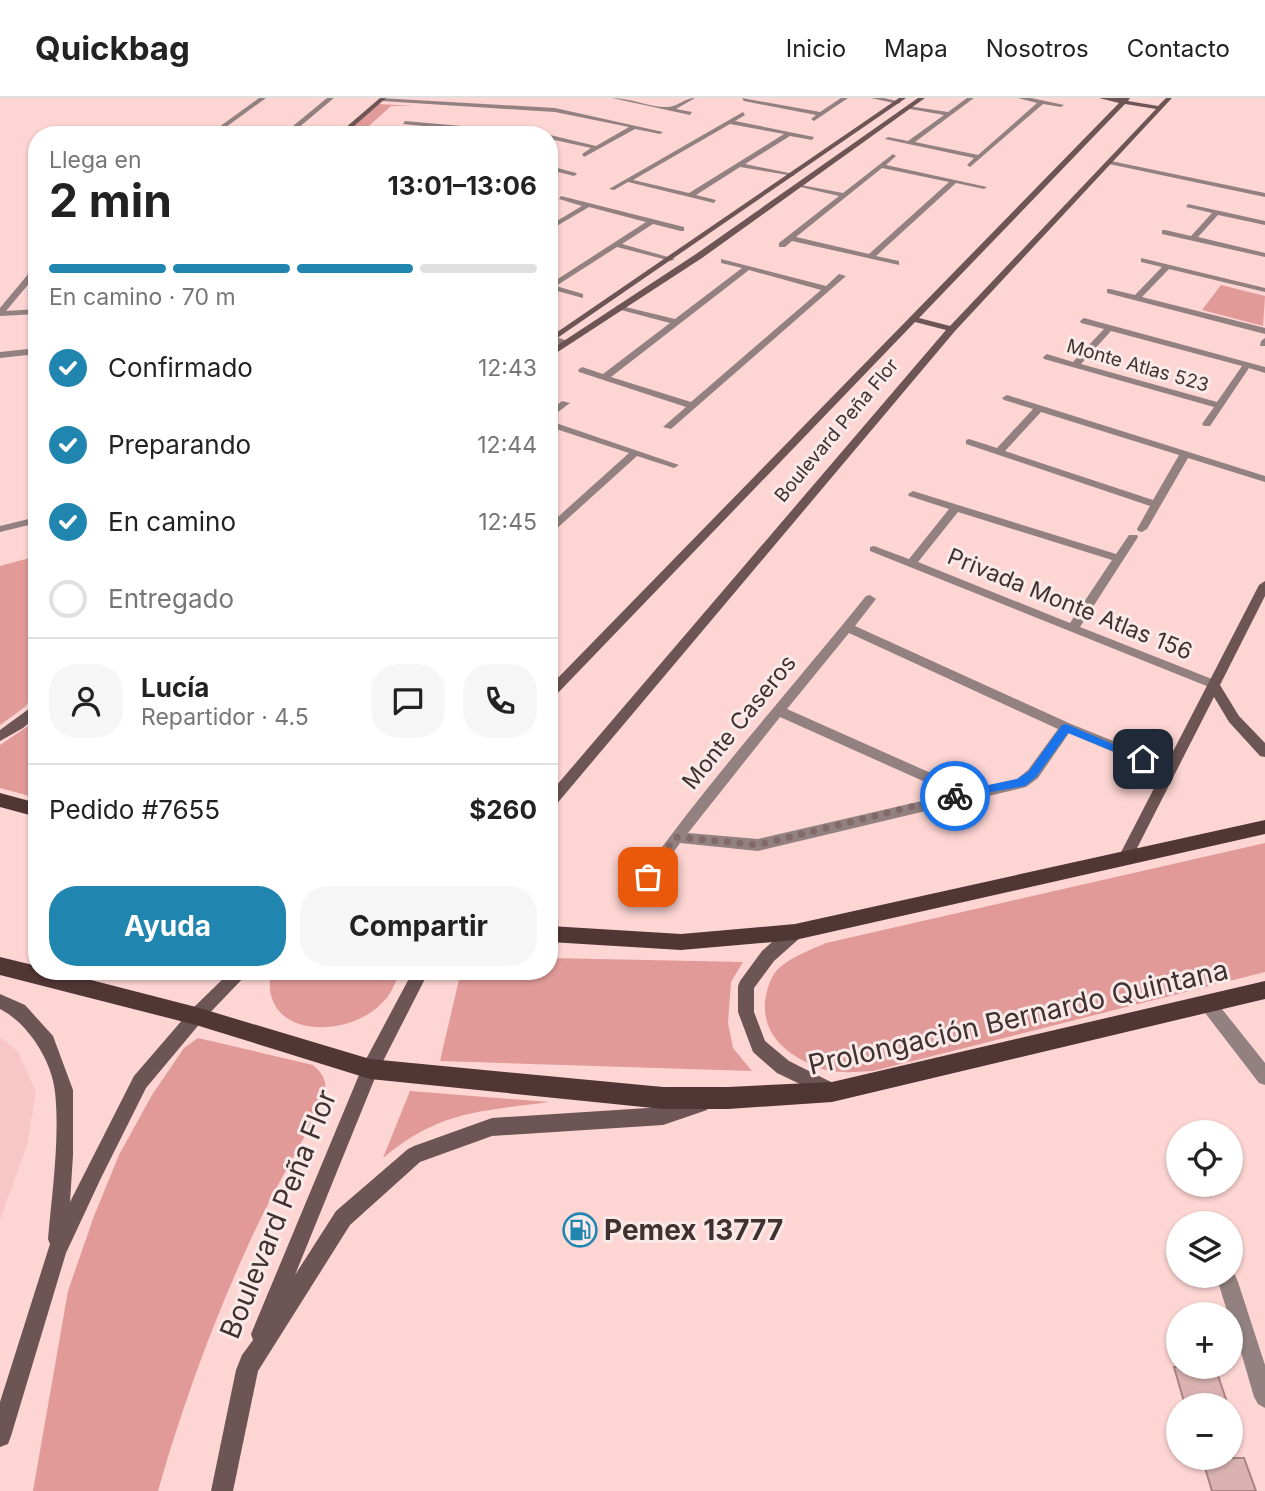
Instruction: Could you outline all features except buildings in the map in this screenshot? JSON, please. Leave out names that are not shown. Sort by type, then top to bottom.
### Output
[{"type":"main road","points":[[1102,98],[1165,104]]},
{"type":"main road","points":[[343,126],[379,99]]},
{"type":"main road","points":[[558,335],[901,99]]},
{"type":"main road","name":"Boulevard Peña Flor","points":[[558,685],[1126,99]]},
{"type":"main road","points":[[558,348],[699,256],[916,102]]},
{"type":"main road","name":"Boulevard Peña Flor","points":[[558,793],[952,329],[1165,104]]},
{"type":"main road","points":[[847,137],[860,140]]},
{"type":"main road","points":[[913,319],[952,329]]},
{"type":"main road","points":[[1124,860],[1168,769],[1265,585]]},
{"type":"main road","points":[[1213,684],[1234,719],[1265,752]]},
{"type":"main road","points":[[0,736],[28,716]]},
{"type":"main road","points":[[0,800],[28,808]]},
{"type":"main road","points":[[558,934],[681,942],[795,932],[1265,827]]},
{"type":"main road","points":[[795,932],[768,956],[746,986],[746,1012],[759,1046],[783,1067],[832,1092]]},
{"type":"main road","name":"Prolongación Bernardo Quintana","points":[[0,966],[28,973]]},
{"type":"main road","name":"Prolongación Bernardo Quintana","points":[[55,980],[196,1016],[370,1069],[663,1098],[832,1092],[1265,990]]},
{"type":"main road","points":[[0,1436],[57,1251],[94,1171],[140,1082],[196,1016],[233,980]]},
{"type":"main road","name":"Boulevard Peña Flor","points":[[222,1491],[246,1370],[370,1069],[416,980]]},
{"type":"main road","points":[[0,1000],[19,1010],[47,1042],[64,1090],[64,1155],[57,1251]]},
{"type":"main road","points":[[246,1370],[343,1218],[414,1155],[492,1127],[663,1116],[720,1098]]},
{"type":"street","points":[[224,126],[263,98]]},
{"type":"street","points":[[296,126],[331,98]]},
{"type":"street","points":[[671,109],[692,98]]},
{"type":"street","points":[[764,103],[771,98]]},
{"type":"street","points":[[810,121],[845,98]]},
{"type":"street","points":[[874,98],[901,99]]},
{"type":"street","points":[[910,143],[971,98]]},
{"type":"street","points":[[1021,98],[1061,105]]},
{"type":"street","points":[[379,99],[555,110],[660,132]]},
{"type":"street","points":[[612,99],[690,113]]},
{"type":"street","points":[[744,99],[821,114]]},
{"type":"street","points":[[916,102],[952,112]]},
{"type":"street","points":[[970,165],[1041,102]]},
{"type":"street","points":[[612,189],[743,114]]},
{"type":"street","points":[[402,126],[414,115]]},
{"type":"street","points":[[730,122],[812,138]]},
{"type":"street","points":[[405,123],[439,126]]},
{"type":"street","points":[[584,155],[634,127]]},
{"type":"street","points":[[691,195],[790,133]]},
{"type":"street","points":[[558,139],[597,148]]},
{"type":"street","points":[[888,139],[979,157]]},
{"type":"street","points":[[782,245],[893,156]]},
{"type":"street","points":[[748,160],[795,173]]},
{"type":"street","points":[[1111,163],[1265,195]]},
{"type":"street","points":[[740,164],[795,173]]},
{"type":"street","points":[[881,166],[984,187]]},
{"type":"street","points":[[559,170],[574,174]]},
{"type":"street","points":[[627,180],[714,201]]},
{"type":"street","points":[[870,257],[954,181]]},
{"type":"street","points":[[795,187],[845,195]]},
{"type":"street","points":[[795,187],[838,201]]},
{"type":"street","points":[[561,198],[681,229]]},
{"type":"street","points":[[558,223],[588,205]]},
{"type":"street","points":[[1188,205],[1265,223]]},
{"type":"street","points":[[1193,238],[1217,212]]},
{"type":"street","points":[[558,282],[653,221]]},
{"type":"street","points":[[1165,232],[1265,254]]},
{"type":"street","points":[[790,238],[896,263]]},
{"type":"street","points":[[612,247],[671,259]]},
{"type":"street","points":[[612,247],[662,265]]},
{"type":"street","points":[[1144,260],[1265,290]]},
{"type":"street","points":[[724,261],[828,289]]},
{"type":"street","points":[[1136,298],[1167,266]]},
{"type":"street","points":[[605,377],[748,267]]},
{"type":"street","points":[[668,427],[842,276]]},
{"type":"street","points":[[0,314],[28,281]]},
{"type":"street","points":[[558,289],[580,296]]},
{"type":"street","points":[[1110,291],[1265,331]]},
{"type":"street","points":[[624,305],[680,320]]},
{"type":"street","points":[[0,314],[28,312]]},
{"type":"street","points":[[1084,321],[1265,370]]},
{"type":"street","points":[[1075,365],[1109,328]]},
{"type":"street","points":[[558,342],[565,343]]},
{"type":"street","points":[[0,355],[28,352]]},
{"type":"street","name":"Monte Atlas 523","points":[[1048,356],[1219,406]]},
{"type":"street","points":[[1207,424],[1247,365]]},
{"type":"street","points":[[582,369],[693,406]]},
{"type":"street","points":[[1007,398],[1265,479]]},
{"type":"street","points":[[558,409],[565,403]]},
{"type":"street","points":[[999,452],[1039,408]]},
{"type":"street","points":[[558,427],[674,465]]},
{"type":"street","points":[[969,442],[1155,504]]},
{"type":"street","points":[[558,521],[636,452]]},
{"type":"street","points":[[1073,628],[1137,533],[1185,454]]},
{"type":"street","name":"Privada Monte Atlas 156","points":[[913,494],[1120,559]]},
{"type":"street","name":"Privada Monte Atlas 156","points":[[911,563],[955,508]]},
{"type":"street","points":[[0,529],[28,522]]},
{"type":"street","name":"Privada Monte Atlas 156","points":[[874,548],[1213,684]]},
{"type":"street","name":"Monte Caseros","points":[[648,877],[675,837],[776,710],[870,599]]},
{"type":"street","points":[[848,628],[1066,727],[1168,769]]},
{"type":"street","points":[[776,710],[965,794]]},
{"type":"street","points":[[675,837],[758,845],[965,794],[1021,783],[1032,774],[1066,727]]},
{"type":"street","points":[[1208,1004],[1265,1077]]},
{"type":"street","points":[[1230,1288],[1265,1396]]},
{"type":"shaded area","points":[[379,104],[413,106],[391,106],[369,126],[353,126]]},
{"type":"shaded area","points":[[1221,285],[1265,296],[1263,326],[1202,310]]},
{"type":"shaded area","points":[[28,558],[28,702],[0,725],[0,566]]},
{"type":"shaded area","points":[[28,726],[28,796],[0,788],[0,745]]},
{"type":"shaded area","points":[[1265,843],[1265,972],[873,1071],[839,1072],[819,1068],[788,1051],[768,1026],[766,999],[775,972],[795,957],[826,943]]},
{"type":"shaded area","points":[[558,958],[743,962],[731,982],[728,1023],[733,1048],[752,1071],[440,1061],[459,980],[558,980]]},
{"type":"shaded area","points":[[271,980],[396,980],[381,1004],[366,1016],[327,1027],[308,1026],[291,1020],[278,1009],[271,993]]},
{"type":"shaded area","points":[[0,1037],[18,1052],[36,1092],[27,1145],[0,1220]]},
{"type":"shaded area","points":[[198,1038],[313,1065],[325,1083],[322,1104],[236,1272],[188,1396],[158,1491],[33,1491],[68,1291],[94,1216],[119,1155],[152,1095],[184,1048]]},
{"type":"shaded area","points":[[410,1091],[549,1102],[481,1111],[442,1122],[403,1142],[383,1158]]},
{"type":"way so far","points":[[648,877],[675,837],[758,845],[955,796]]},
{"type":"place","name":"Pemex 13777","points":[[580,1230]]},
{"type":"route","points":[[955,796],[1021,783],[1032,774],[1066,727],[1143,759]]}]
